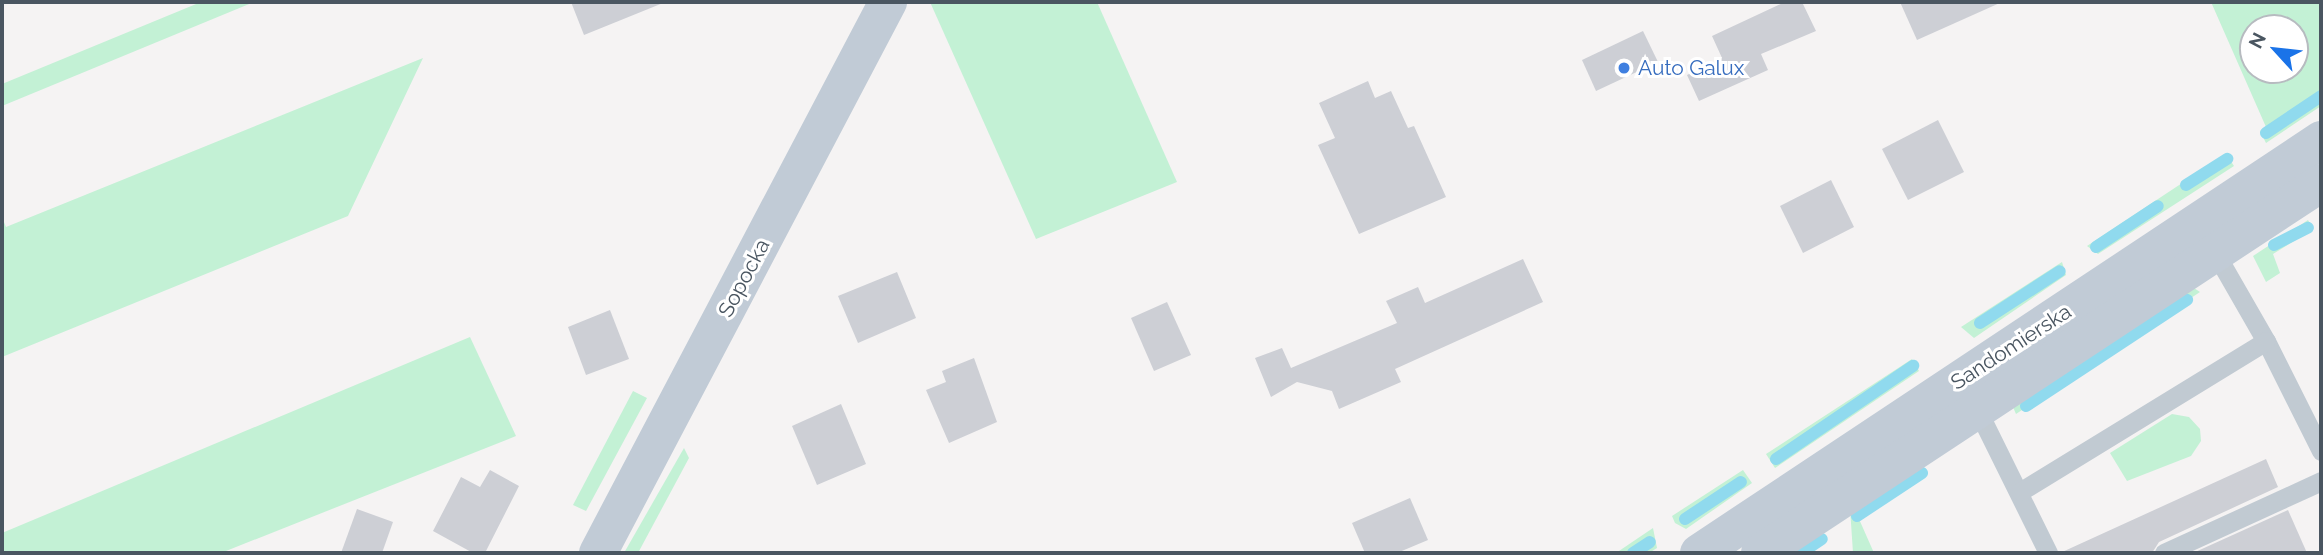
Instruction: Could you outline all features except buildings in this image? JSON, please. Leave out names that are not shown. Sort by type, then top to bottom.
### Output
[{"type":"main road","name":"Sopocka","points":[[598,553],[888,2]]},
{"type":"main road","name":"Sandomierska","points":[[1760,553],[1975,411],[2206,238],[2321,140]]},
{"type":"main road","name":"Sandomierska","points":[[1699,553],[2009,349],[2206,238],[2321,183]]},
{"type":"lane","points":[[2206,238],[2266,341],[2321,451]]},
{"type":"lane","points":[[2021,491],[2266,341]]},
{"type":"lane","points":[[2009,349],[1986,381],[1975,411],[2021,491],[2048,553]]},
{"type":"lane","points":[[2164,553],[2321,481]]},
{"type":"green space","points":[[201,2],[254,2],[2,106],[2,84]]},
{"type":"green space","points":[[930,2],[1097,2],[1177,182],[1036,239]]},
{"type":"green space","points":[[2211,2],[2321,2],[2321,106],[2266,143],[2260,131],[2266,127],[2247,84],[2309,84],[2309,14],[2239,14],[2239,66]]},
{"type":"green space","points":[[423,58],[348,216],[2,357],[2,217],[6,227]]},
{"type":"green space","points":[[2226,154],[2234,166],[2098,254],[2087,246]]},
{"type":"green space","points":[[2308,220],[2313,229],[2273,254],[2280,273],[2266,282],[2253,256]]},
{"type":"green space","points":[[2062,262],[2066,275],[1974,338],[1961,327]]},
{"type":"green space","points":[[2194,288],[2200,292],[2016,414],[2013,407]]},
{"type":"green space","points":[[470,337],[516,436],[221,553],[2,553],[2,533]]},
{"type":"green space","points":[[1912,359],[1919,371],[1775,468],[1766,454]]},
{"type":"green space","points":[[633,391],[647,398],[586,511],[573,505]]},
{"type":"green space","points":[[2172,414],[2189,417],[2200,429],[2201,441],[2191,456],[2127,481],[2110,453]]},
{"type":"green space","points":[[684,448],[689,458],[638,553],[624,553]]},
{"type":"green space","points":[[1918,468],[1927,474],[1859,519],[1874,553],[1853,553],[1850,508]]},
{"type":"green space","points":[[1743,470],[1752,483],[1686,529],[1675,523],[1672,516]]},
{"type":"green space","points":[[1653,528],[1657,548],[1649,553],[1616,553]]},
{"type":"waterway","points":[[2266,133],[2321,96]]},
{"type":"waterway","points":[[2186,185],[2227,159]]},
{"type":"waterway","points":[[2096,247],[2158,206]]},
{"type":"waterway","points":[[2274,245],[2308,228]]},
{"type":"waterway","points":[[1980,323],[2060,271]]},
{"type":"waterway","points":[[2026,406],[2187,300]]},
{"type":"waterway","points":[[1776,459],[1913,366]]},
{"type":"waterway","points":[[1857,516],[1922,473]]},
{"type":"waterway","points":[[1685,519],[1741,482]]},
{"type":"waterway","points":[[1801,553],[1822,539]]},
{"type":"waterway","points":[[1633,553],[1650,542]]},
{"type":"place","name":"Auto Galux","points":[[1624,68]]}]
